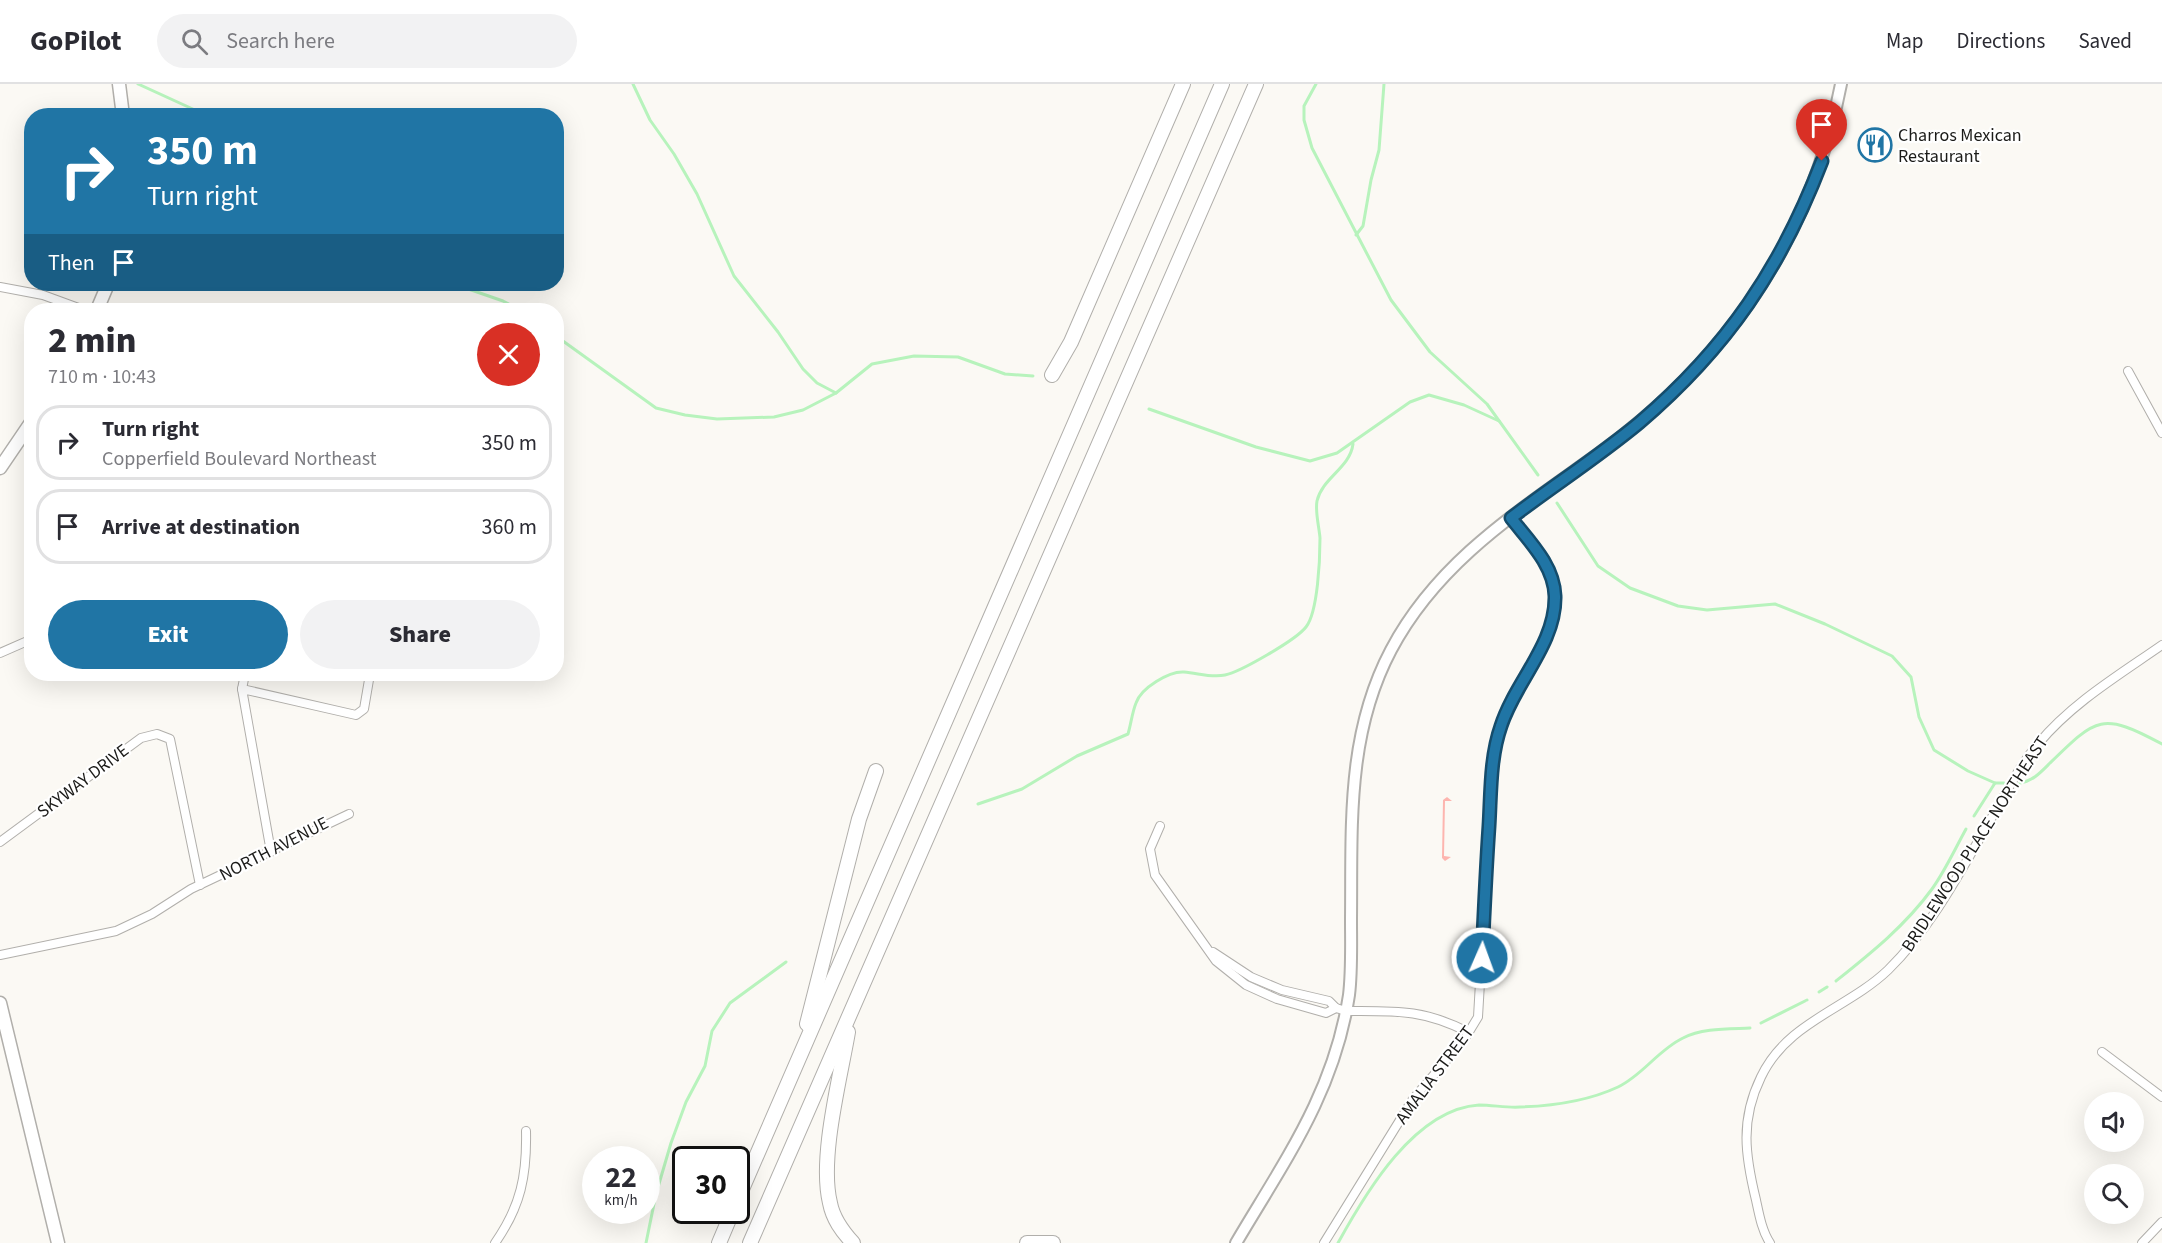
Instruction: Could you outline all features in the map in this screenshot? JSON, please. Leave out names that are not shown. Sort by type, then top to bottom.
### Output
[{"type":"highway","points":[[1052,375],[1071,342],[1183,84]]},
{"type":"highway","points":[[750,1171],[1222,84]]},
{"type":"highway","points":[[750,1243],[1256,84]]},
{"type":"highway","points":[[796,1066],[860,819],[876,771]]},
{"type":"highway","points":[[851,1010],[828,1157],[827,1188],[835,1220],[853,1243]]},
{"type":"highway","points":[[719,1243],[727,1224]]},
{"type":"highway","points":[[1027,1243],[1053,1243]]},
{"type":"main road","points":[[119,84],[122,108]]},
{"type":"main road","points":[[1236,1243],[1314,1112],[1335,1058],[1341,1009],[1351,958],[1353,780],[1358,739],[1373,688],[1414,610],[1436,582],[1470,549],[1638,424],[1680,386],[1732,329],[1773,268],[1806,202],[1825,151],[1841,84]]},
{"type":"main road","points":[[0,468],[24,433]]},
{"type":"main road","points":[[0,1003],[58,1243]]},
{"type":"street","points":[[0,287],[43,295],[65,303]]},
{"type":"street","points":[[2128,371],[2162,433]]},
{"type":"street","name":"AMALIA STREET","points":[[1324,1243],[1413,1099],[1478,1017],[1494,760],[1501,725],[1543,644],[1554,614],[1555,593],[1551,574],[1539,554],[1511,518]]},
{"type":"street","points":[[0,653],[24,642]]},
{"type":"street","name":"BRIDLEWOOD PLACE NORTHEAST","points":[[1770,1243],[1760,1217],[1745,1159],[1745,1137],[1751,1104],[1770,1060],[1805,1026],[1863,989],[1905,952],[1934,912],[2038,744],[2075,707],[2162,645]]},
{"type":"street","points":[[244,681],[242,689],[271,852]]},
{"type":"street","points":[[242,689],[356,715],[364,709],[369,681]]},
{"type":"street","name":"SKYWAY DRIVE","points":[[0,842],[141,738],[158,734],[170,739]]},
{"type":"street","name":"NORTH AVENUE","points":[[170,739],[200,885]]},
{"type":"street","name":"NORTH AVENUE","points":[[0,955],[116,931],[200,885],[271,852],[339,816],[349,814]]},
{"type":"street","points":[[1160,826],[1150,849],[1155,875],[1216,961],[1246,985],[1277,999],[1326,1013],[1341,1009],[1410,1011],[1442,1019],[1468,1032]]},
{"type":"street","points":[[2102,1052],[2162,1096]]},
{"type":"street","points":[[495,1243],[523,1189],[527,1158],[526,1131]]},
{"type":"street","points":[[2142,1243],[2162,1222]]},
{"type":"shaded area","points":[[1447,797],[1452,801],[1445,801],[1444,856],[1451,857],[1445,861],[1442,858],[1443,800]]},
{"type":"waterway","points":[[138,84],[190,108]]},
{"type":"waterway","points":[[633,84],[650,120],[674,154],[697,194],[734,276],[778,332],[803,369],[817,383],[836,393]]},
{"type":"waterway","points":[[1316,84],[1304,106],[1304,120],[1312,148],[1391,300],[1430,352],[1487,404],[1538,475]]},
{"type":"waterway","points":[[1356,235],[1363,226],[1379,150],[1384,84]]},
{"type":"waterway","points":[[474,291],[507,303]]},
{"type":"waterway","points":[[564,342],[656,408],[717,419],[774,417],[803,410],[836,393],[872,364],[914,356],[958,357],[1005,374],[1033,376]]},
{"type":"waterway","points":[[1149,409],[1256,447],[1310,461],[1337,453],[1410,402],[1429,395],[1464,405],[1499,421]]},
{"type":"waterway","points":[[978,804],[1022,789],[1077,756],[1128,734],[1139,697],[1149,686],[1164,677],[1178,672],[1215,676],[1232,673],[1267,655],[1300,633],[1310,620],[1318,584],[1320,538],[1317,501],[1324,486],[1347,460],[1353,444]]},
{"type":"waterway","points":[[1557,503],[1598,566],[1630,588],[1678,606],[1707,610],[1775,604],[1825,624],[1892,656],[1911,677],[1919,717],[1934,750],[1968,771],[1995,783],[2004,783]]},
{"type":"waterway","points":[[2020,783],[2036,776],[2079,736],[2101,724],[2126,727],[2162,744]]},
{"type":"waterway","points":[[1974,816],[1995,783]]},
{"type":"waterway","points":[[1836,981],[1911,915],[1941,875],[1966,829]]},
{"type":"waterway","points":[[646,1243],[656,1194],[671,1143],[686,1102],[705,1066],[712,1031],[730,1003],[786,962]]},
{"type":"waterway","points":[[1819,992],[1827,987]]},
{"type":"waterway","points":[[1761,1023],[1807,1000]]},
{"type":"waterway","points":[[1338,1243],[1363,1200],[1395,1156],[1434,1121],[1456,1110],[1479,1105],[1532,1106],[1570,1102],[1595,1096],[1627,1082],[1666,1049],[1683,1038],[1698,1032],[1750,1028]]},
{"type":"place","name":"Charros Mexican Restaurant","points":[[1875,145]]},
{"type":"route","points":[[1482,958],[1490,795],[1501,725],[1543,644],[1554,614],[1555,593],[1551,574],[1539,554],[1511,518],[1638,424],[1708,358],[1732,329],[1773,268],[1806,202],[1822,161]]}]
